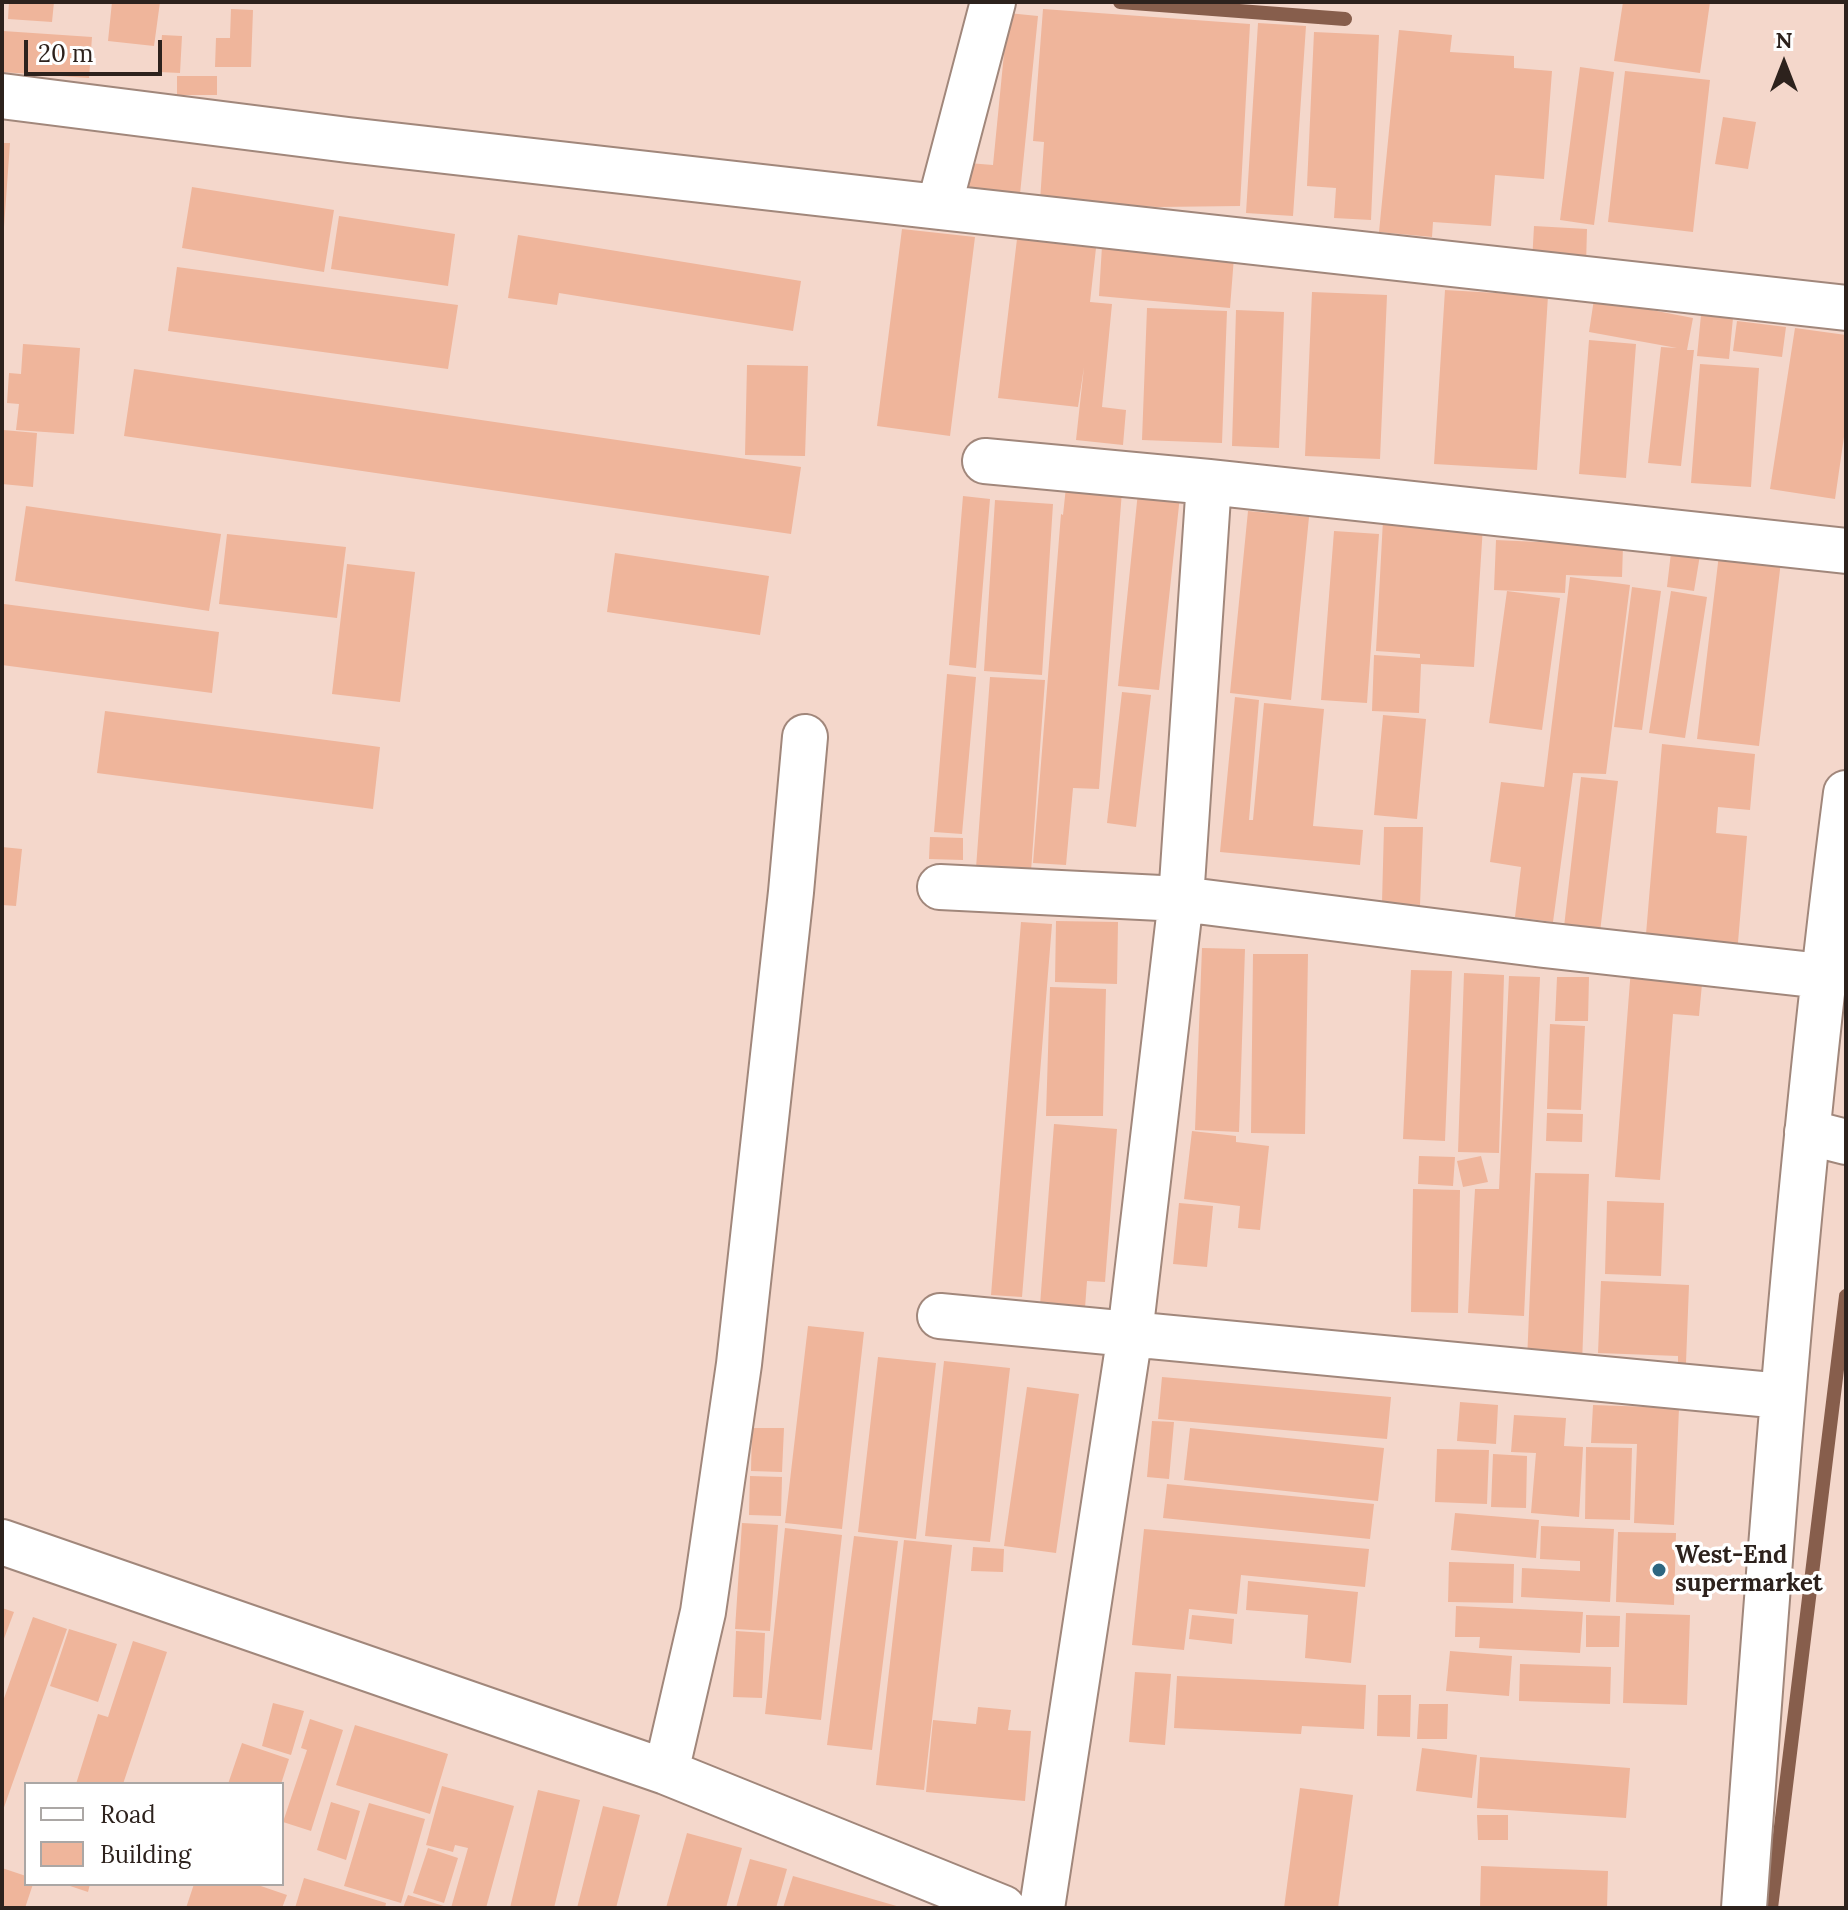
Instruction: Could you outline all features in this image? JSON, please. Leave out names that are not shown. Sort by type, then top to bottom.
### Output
[{"type":"street","points":[[939,207],[993,2]]},
{"type":"street","points":[[2,96],[348,140],[1846,308]]},
{"type":"street","points":[[985,461],[1209,482],[1846,551]]},
{"type":"street","points":[[1042,1908],[1130,1334],[1181,899],[1209,482]]},
{"type":"street","points":[[666,1772],[703,1612],[739,1364],[780,998],[805,737]]},
{"type":"street","points":[[1744,1908],[1782,1396],[1826,1137],[1822,976],[1846,793]]},
{"type":"street","points":[[940,887],[1181,899],[1822,976]]},
{"type":"street","points":[[940,1316],[1782,1396]]},
{"type":"street","points":[[2,1542],[666,1772],[1003,1908]]},
{"type":"building","points":[[9,2],[54,2],[52,22],[8,19]]},
{"type":"building","points":[[112,2],[160,2],[154,46],[108,41]]},
{"type":"building","points":[[1623,2],[1710,2],[1700,73],[1614,61]]},
{"type":"building","points":[[231,9],[253,10],[251,67],[215,67],[216,38],[230,38]]},
{"type":"building","points":[[1043,9],[1250,24],[1240,206],[1157,207],[1040,201],[1044,142],[1033,141]]},
{"type":"building","points":[[1008,13],[1038,16],[1019,204],[953,197],[956,162],[993,165]]},
{"type":"building","points":[[1258,23],[1306,26],[1293,216],[1246,213]]},
{"type":"building","points":[[1399,30],[1452,35],[1450,52],[1514,56],[1514,68],[1552,71],[1544,179],[1495,175],[1491,226],[1433,222],[1432,237],[1379,232]]},
{"type":"building","points":[[3,31],[92,37],[89,78],[2,72]]},
{"type":"building","points":[[1314,32],[1379,35],[1371,220],[1334,218],[1336,188],[1307,186]]},
{"type":"building","points":[[162,35],[182,36],[180,73],[159,72]]},
{"type":"building","points":[[1580,67],[1614,72],[1594,225],[1560,220]]},
{"type":"building","points":[[1625,71],[1710,80],[1693,232],[1608,222]]},
{"type":"building","points":[[177,76],[217,76],[217,95],[177,95]]},
{"type":"building","points":[[1723,117],[1756,122],[1748,169],[1715,164]]},
{"type":"building","points":[[2,143],[10,143],[4,227],[2,227]]},
{"type":"building","points":[[192,187],[334,210],[324,272],[182,248]]},
{"type":"building","points":[[339,216],[455,234],[448,286],[331,269]]},
{"type":"building","points":[[1534,226],[1587,229],[1586,265],[1532,262]]},
{"type":"building","points":[[902,229],[975,237],[950,436],[877,426]]},
{"type":"building","points":[[518,235],[801,281],[793,331],[559,293],[557,305],[508,298]]},
{"type":"building","points":[[1017,239],[1096,248],[1090,302],[1112,304],[1102,407],[1126,410],[1123,445],[1076,440],[1084,367],[1078,407],[998,398]]},
{"type":"building","points":[[1102,246],[1234,257],[1230,308],[1099,296]]},
{"type":"building","points":[[177,267],[458,305],[448,369],[168,331]]},
{"type":"building","points":[[1445,290],[1548,296],[1537,470],[1434,464]]},
{"type":"building","points":[[1312,292],[1387,295],[1380,459],[1305,456]]},
{"type":"building","points":[[1594,299],[1693,318],[1687,350],[1694,350],[1681,466],[1648,463],[1661,347],[1677,348],[1589,332]]},
{"type":"building","points":[[1147,308],[1227,311],[1222,443],[1142,440]]},
{"type":"building","points":[[1236,310],[1284,312],[1279,448],[1232,446]]},
{"type":"building","points":[[1701,315],[1733,318],[1729,359],[1697,356]]},
{"type":"building","points":[[1737,321],[1786,327],[1782,357],[1733,351]]},
{"type":"building","points":[[1795,328],[1846,335],[1846,423],[1835,499],[1770,489]]},
{"type":"building","points":[[1589,340],[1636,344],[1626,478],[1579,474]]},
{"type":"building","points":[[23,344],[80,348],[74,434],[16,430],[19,404],[7,403],[9,373],[21,374]]},
{"type":"building","points":[[1700,364],[1759,368],[1751,487],[1691,483]]},
{"type":"building","points":[[747,365],[808,366],[805,456],[745,455]]},
{"type":"building","points":[[134,369],[801,467],[791,534],[124,436]]},
{"type":"building","points":[[3,430],[37,433],[33,487],[2,484]]},
{"type":"building","points":[[1066,487],[1122,491],[1099,789],[1073,788],[1066,865],[1033,863],[1061,514]]},
{"type":"building","points":[[1138,492],[1180,496],[1159,690],[1118,686]]},
{"type":"building","points":[[963,496],[990,499],[976,668],[949,665]]},
{"type":"building","points":[[995,500],[1053,504],[1042,675],[984,671]]},
{"type":"building","points":[[26,506],[221,534],[209,611],[15,581]]},
{"type":"building","points":[[1248,511],[1309,517],[1291,700],[1230,693]]},
{"type":"building","points":[[1383,520],[1483,526],[1474,667],[1421,664],[1419,713],[1372,711],[1374,655],[1420,658],[1420,654],[1376,651]]},
{"type":"building","points":[[1334,531],[1379,534],[1367,703],[1321,700]]},
{"type":"building","points":[[227,534],[346,547],[337,618],[219,604]]},
{"type":"building","points":[[1496,540],[1623,546],[1622,577],[1566,575],[1565,593],[1494,590]]},
{"type":"building","points":[[1672,544],[1701,549],[1694,591],[1667,587]]},
{"type":"building","points":[[1720,546],[1782,553],[1759,746],[1697,739]]},
{"type":"building","points":[[615,553],[769,576],[760,635],[607,612]]},
{"type":"building","points":[[347,564],[415,572],[400,702],[332,694]]},
{"type":"building","points":[[1570,577],[1630,585],[1606,774],[1573,773],[1553,922],[1515,917],[1521,867],[1490,862],[1501,782],[1544,787]]},
{"type":"building","points":[[1632,587],[1661,591],[1642,730],[1614,727]]},
{"type":"building","points":[[1507,591],[1560,598],[1542,730],[1489,723]]},
{"type":"building","points":[[1671,591],[1707,597],[1685,738],[1649,733]]},
{"type":"building","points":[[4,604],[219,632],[212,693],[2,665]]},
{"type":"building","points":[[947,674],[976,677],[962,834],[934,832]]},
{"type":"building","points":[[990,677],[1045,680],[1031,871],[976,868]]},
{"type":"building","points":[[1122,692],[1151,695],[1136,827],[1107,823]]},
{"type":"building","points":[[1235,697],[1259,700],[1249,820],[1253,820],[1264,703],[1324,709],[1313,826],[1363,830],[1360,865],[1220,852]]},
{"type":"building","points":[[105,711],[380,747],[373,809],[97,773]]},
{"type":"building","points":[[1383,715],[1426,719],[1417,819],[1374,815]]},
{"type":"building","points":[[1662,744],[1755,754],[1750,810],[1718,807],[1716,833],[1747,836],[1737,954],[1645,946]]},
{"type":"building","points":[[1581,777],[1618,781],[1600,932],[1564,927]]},
{"type":"building","points":[[1384,827],[1423,827],[1420,905],[1382,903]]},
{"type":"building","points":[[930,837],[963,838],[963,860],[929,859]]},
{"type":"building","points":[[2,847],[22,849],[16,906],[2,905]]},
{"type":"building","points":[[1056,921],[1118,922],[1117,984],[1055,982]]},
{"type":"building","points":[[1021,922],[1052,924],[1022,1297],[991,1295]]},
{"type":"building","points":[[1202,948],[1245,949],[1239,1132],[1195,1130]]},
{"type":"building","points":[[1253,954],[1308,954],[1305,1134],[1251,1133]]},
{"type":"building","points":[[1631,968],[1703,973],[1699,1016],[1673,1014],[1660,1180],[1615,1177]]},
{"type":"building","points":[[1411,970],[1452,971],[1445,1141],[1403,1139]]},
{"type":"building","points":[[1464,973],[1504,975],[1499,1153],[1458,1152]]},
{"type":"building","points":[[1509,976],[1540,977],[1524,1316],[1468,1313],[1475,1189],[1499,1189]]},
{"type":"building","points":[[1557,977],[1589,977],[1588,1021],[1555,1021]]},
{"type":"building","points":[[1050,987],[1106,989],[1103,1116],[1046,1116]]},
{"type":"building","points":[[1550,1024],[1585,1026],[1581,1110],[1547,1109]]},
{"type":"building","points":[[1547,1113],[1583,1114],[1582,1142],[1546,1141]]},
{"type":"building","points":[[1054,1124],[1117,1129],[1105,1282],[1087,1281],[1085,1308],[1040,1305]]},
{"type":"building","points":[[1192,1131],[1236,1136],[1236,1142],[1269,1146],[1260,1230],[1238,1228],[1240,1206],[1184,1199]]},
{"type":"building","points":[[1419,1156],[1455,1157],[1453,1186],[1418,1184]]},
{"type":"building","points":[[1481,1156],[1488,1182],[1463,1187],[1457,1161]]},
{"type":"building","points":[[1535,1173],[1589,1174],[1582,1364],[1527,1361]]},
{"type":"building","points":[[1413,1189],[1460,1190],[1458,1313],[1411,1312]]},
{"type":"building","points":[[1607,1201],[1664,1203],[1661,1276],[1605,1274]]},
{"type":"building","points":[[1179,1203],[1213,1206],[1207,1267],[1173,1264]]},
{"type":"building","points":[[1601,1281],[1689,1285],[1686,1363],[1678,1363],[1678,1356],[1598,1353]]},
{"type":"building","points":[[808,1326],[864,1332],[842,1529],[785,1523]]},
{"type":"building","points":[[878,1357],[936,1363],[916,1539],[858,1532]]},
{"type":"building","points":[[944,1361],[1010,1368],[990,1542],[925,1536]]},
{"type":"building","points":[[1162,1377],[1391,1397],[1387,1439],[1158,1419]]},
{"type":"building","points":[[1027,1387],[1079,1394],[1056,1553],[1004,1546]]},
{"type":"building","points":[[1460,1402],[1498,1405],[1496,1444],[1457,1441]]},
{"type":"building","points":[[1593,1405],[1679,1408],[1674,1525],[1634,1523],[1637,1444],[1591,1443]]},
{"type":"building","points":[[1514,1415],[1566,1418],[1564,1446],[1583,1447],[1579,1517],[1531,1513],[1536,1453],[1511,1452]]},
{"type":"building","points":[[1152,1421],[1174,1422],[1169,1479],[1147,1477]]},
{"type":"building","points":[[752,1428],[784,1428],[782,1472],[751,1471]]},
{"type":"building","points":[[1190,1428],[1384,1448],[1378,1501],[1184,1480]]},
{"type":"building","points":[[1586,1447],[1632,1448],[1630,1520],[1585,1519]]},
{"type":"building","points":[[1437,1449],[1489,1450],[1487,1504],[1435,1502]]},
{"type":"building","points":[[1493,1454],[1527,1456],[1526,1508],[1491,1507]]},
{"type":"building","points":[[750,1476],[782,1477],[781,1516],[749,1515]]},
{"type":"building","points":[[1167,1484],[1374,1504],[1370,1539],[1163,1518]]},
{"type":"building","points":[[1455,1513],[1539,1520],[1536,1558],[1451,1550]]},
{"type":"building","points":[[742,1523],[778,1525],[770,1631],[735,1629]]},
{"type":"building","points":[[1541,1526],[1614,1529],[1610,1602],[1521,1597],[1522,1568],[1580,1571],[1580,1561],[1540,1559]]},
{"type":"building","points":[[785,1528],[842,1535],[821,1720],[765,1714]]},
{"type":"building","points":[[1144,1529],[1369,1549],[1365,1587],[1241,1575],[1237,1614],[1189,1609],[1184,1650],[1132,1645]]},
{"type":"building","points":[[1618,1532],[1676,1533],[1674,1605],[1616,1602]]},
{"type":"building","points":[[854,1536],[898,1541],[872,1750],[827,1745]]},
{"type":"building","points":[[904,1540],[952,1545],[924,1790],[876,1785]]},
{"type":"building","points":[[973,1547],[1004,1549],[1003,1572],[971,1571]]},
{"type":"building","points":[[1449,1562],[1514,1564],[1513,1603],[1448,1602]]},
{"type":"building","points":[[1248,1581],[1358,1592],[1351,1663],[1305,1658],[1308,1615],[1246,1610]]},
{"type":"building","points":[[1456,1606],[1583,1612],[1580,1653],[1479,1648],[1480,1637],[1455,1637]]},
{"type":"building","points":[[2,1608],[14,1612],[2,1644]]},
{"type":"building","points":[[1626,1613],[1690,1615],[1687,1705],[1623,1703]]},
{"type":"building","points":[[1192,1615],[1234,1619],[1232,1644],[1189,1639]]},
{"type":"building","points":[[1586,1615],[1620,1616],[1619,1647],[1586,1647]]},
{"type":"building","points":[[33,1617],[67,1629],[2,1813],[2,1704]]},
{"type":"building","points":[[69,1629],[117,1644],[98,1702],[50,1686]]},
{"type":"building","points":[[736,1631],[765,1633],[762,1698],[733,1697]]},
{"type":"building","points":[[133,1641],[167,1652],[124,1782],[77,1782],[98,1714],[108,1717]]},
{"type":"building","points":[[1450,1651],[1512,1656],[1509,1696],[1446,1691]]},
{"type":"building","points":[[1520,1664],[1611,1667],[1610,1704],[1519,1701]]},
{"type":"building","points":[[1135,1672],[1171,1674],[1165,1745],[1129,1742]]},
{"type":"building","points":[[1177,1676],[1366,1685],[1364,1729],[1302,1726],[1301,1734],[1174,1728]]},
{"type":"building","points":[[1378,1695],[1411,1695],[1410,1737],[1377,1736]]},
{"type":"building","points":[[273,1703],[304,1711],[291,1755],[262,1746]]},
{"type":"building","points":[[1419,1704],[1448,1704],[1447,1739],[1417,1739]]},
{"type":"building","points":[[978,1707],[1011,1710],[1008,1730],[1031,1731],[1025,1801],[926,1792],[933,1720],[976,1724]]},
{"type":"building","points":[[310,1719],[343,1730],[311,1831],[284,1822],[307,1750],[301,1748]]},
{"type":"building","points":[[355,1725],[448,1754],[430,1814],[336,1785]]},
{"type":"building","points":[[242,1743],[289,1759],[282,1782],[229,1782]]},
{"type":"building","points":[[1422,1748],[1477,1755],[1472,1798],[1416,1791]]},
{"type":"building","points":[[1480,1757],[1630,1768],[1626,1818],[1477,1808]]},
{"type":"building","points":[[442,1786],[514,1806],[486,1908],[451,1908],[468,1848],[455,1845],[453,1852],[426,1845]]},
{"type":"building","points":[[1300,1788],[1353,1795],[1338,1908],[1284,1908]]},
{"type":"building","points":[[538,1790],[580,1800],[554,1908],[510,1908]]},
{"type":"building","points":[[331,1802],[360,1811],[346,1860],[317,1850]]},
{"type":"building","points":[[369,1803],[425,1819],[401,1903],[344,1886]]},
{"type":"building","points":[[603,1806],[640,1815],[616,1908],[577,1908]]},
{"type":"building","points":[[1477,1815],[1508,1815],[1508,1840],[1478,1840]]},
{"type":"building","points":[[687,1833],[742,1848],[726,1908],[666,1908]]},
{"type":"building","points":[[428,1848],[458,1858],[444,1903],[413,1893]]},
{"type":"building","points":[[750,1859],[787,1869],[776,1908],[736,1908]]},
{"type":"building","points":[[1481,1866],[1608,1871],[1607,1908],[1480,1908]]},
{"type":"building","points":[[2,1868],[24,1875],[24,1886],[32,1886],[25,1908],[2,1908]]},
{"type":"building","points":[[793,1876],[900,1907],[900,1908],[783,1908]]},
{"type":"building","points":[[304,1878],[386,1903],[385,1908],[295,1908]]},
{"type":"building","points":[[70,1886],[90,1886],[88,1892]]},
{"type":"building","points":[[193,1886],[261,1886],[287,1895],[282,1908],[186,1908]]},
{"type":"building","points":[[408,1895],[447,1907],[403,1908]]},
{"type":"waterway","points":[[1120,2],[1345,19]]},
{"type":"waterway","points":[[1771,1908],[1846,1296]]},
{"type":"place","name":"West-End supermarket","points":[[1659,1570]]}]
